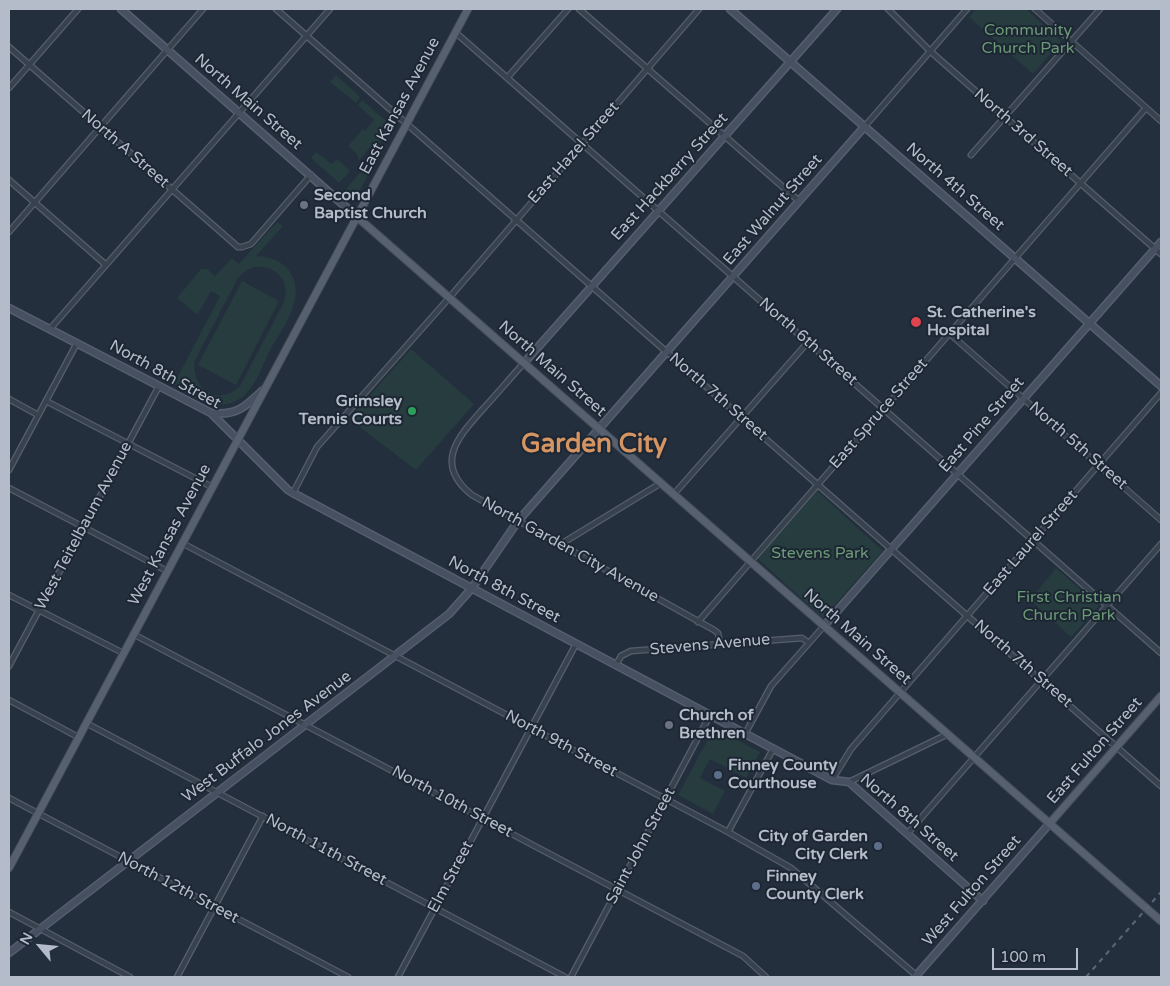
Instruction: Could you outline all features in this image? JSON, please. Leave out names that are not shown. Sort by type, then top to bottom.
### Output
[{"type":"main road","name":"East Kansas Avenue","points":[[356,216],[468,9]]},
{"type":"main road","name":"North Main Street","points":[[356,216],[1161,922]]},
{"type":"main road","name":"West Kansas Avenue","points":[[9,868],[356,216]]},
{"type":"main road","name":"East Fulton Street","points":[[1050,823],[1161,696]]},
{"type":"street","points":[[9,88],[78,9]]},
{"type":"street","name":"North Main Street","points":[[121,9],[356,216]]},
{"type":"street","points":[[9,232],[203,9]]},
{"type":"street","name":"North 7th Street","points":[[276,9],[1161,786]]},
{"type":"street","points":[[50,329],[330,9]]},
{"type":"street","points":[[507,78],[568,9]]},
{"type":"street","points":[[579,9],[799,201]]},
{"type":"street","name":"East Hazel Street","points":[[293,493],[317,448],[450,298],[699,9]]},
{"type":"street","name":"North 4th Street","points":[[730,9],[1161,386]]},
{"type":"street","name":"East Hackberry Street","points":[[524,363],[838,9]]},
{"type":"street","name":"North 3rd Street","points":[[888,9],[930,51],[1161,254]]},
{"type":"street","name":"East Walnut Street","points":[[518,521],[967,9]]},
{"type":"street","points":[[1035,9],[1161,121]]},
{"type":"street","points":[[972,155],[1100,9]]},
{"type":"street","name":"North 6th Street","points":[[455,32],[1161,653]]},
{"type":"street","name":"North A Street","points":[[9,47],[234,244],[242,247],[250,244],[310,175]]},
{"type":"street","name":"East Spruce Street","points":[[698,622],[1146,108]]},
{"type":"street","points":[[9,180],[106,265]]},
{"type":"street","name":"East Pine Street","points":[[824,626],[1161,242]]},
{"type":"street","name":"North 8th Street","points":[[9,308],[210,413],[293,493],[832,780],[849,782],[982,901]]},
{"type":"street","name":"North 5th Street","points":[[949,333],[1161,520]]},
{"type":"street","points":[[674,494],[808,342]]},
{"type":"street","points":[[9,470],[77,343]]},
{"type":"street","name":"North Garden City Avenue","points":[[524,363],[460,436],[452,455],[452,464],[457,480],[472,495],[716,631],[720,644]]},
{"type":"street","name":"West Teitelbaum Avenue","points":[[9,666],[159,386]]},
{"type":"street","points":[[210,413],[234,413],[247,406],[264,390]]},
{"type":"street","name":"East Laurel Street","points":[[832,780],[851,749],[1161,393]]},
{"type":"street","points":[[9,399],[38,415]]},
{"type":"street","points":[[46,401],[212,487]]},
{"type":"street","points":[[561,544],[661,483]]},
{"type":"street","points":[[9,488],[167,571]]},
{"type":"street","name":"West Buffalo Jones Avenue","points":[[9,953],[449,614],[472,588],[518,521]]},
{"type":"street","name":"North 9th Street","points":[[182,543],[728,832],[791,868],[916,977]]},
{"type":"street","points":[[908,834],[1161,544]]},
{"type":"street","points":[[9,595],[123,653]]},
{"type":"street","points":[[745,734],[771,686],[824,626]]},
{"type":"street","name":"North 10th Street","points":[[133,634],[743,956],[766,977]]},
{"type":"street","name":"Stevens Avenue","points":[[616,665],[621,656],[631,651],[802,638],[809,643]]},
{"type":"street","name":"Elm Street","points":[[398,977],[576,644]]},
{"type":"street","points":[[9,700],[78,737]]},
{"type":"street","name":"Saint John Street","points":[[571,977],[710,715]]},
{"type":"street","name":"North 11th Street","points":[[86,723],[565,977]]},
{"type":"street","points":[[849,782],[948,734]]},
{"type":"street","points":[[728,832],[773,749]]},
{"type":"street","name":"North 12th Street","points":[[9,798],[348,977]]},
{"type":"street","points":[[177,977],[263,816]]},
{"type":"street","name":"West Fulton Street","points":[[916,977],[1050,823]]},
{"type":"street","points":[[9,912],[130,977]]},
{"type":"green space","name":"Community Church Park","points":[[976,9],[1026,9],[1061,41],[1033,74],[969,17]]},
{"type":"green space","points":[[336,75],[360,97],[356,103],[330,82]]},
{"type":"green space","points":[[362,100],[393,127],[387,139],[369,148],[359,161],[357,154],[348,146],[374,120],[358,105]]},
{"type":"green space","points":[[316,152],[332,164],[337,159],[350,171],[339,183],[311,158]]},
{"type":"green space","points":[[380,152],[357,196],[354,196],[346,189],[375,155]]},
{"type":"green space","points":[[277,222],[283,226],[256,256],[280,262],[287,268],[293,278],[296,289],[295,300],[292,311],[250,389],[241,398],[233,402],[216,404],[208,402],[195,393],[185,378],[180,387],[174,384],[220,296],[211,291],[198,314],[177,298],[201,269],[207,269],[215,276],[232,258],[239,264]],"holes":[[[263,267],[280,276],[285,288],[284,302],[240,386],[232,392],[223,395],[207,392],[197,379],[195,360],[238,278],[247,270]]]},
{"type":"green space","points":[[242,281],[279,301],[236,385],[198,365]]},
{"type":"green space","name":"Grimsley Tennis Courts","points":[[411,349],[474,404],[416,470],[349,419]]},
{"type":"green space","name":"Stevens Park","points":[[817,491],[883,551],[823,618],[757,558]]},
{"type":"green space","name":"First Christian Church Park","points":[[1056,568],[1099,606],[1071,637],[1030,600]]},
{"type":"green space","points":[[714,728],[760,752],[746,778],[710,759],[700,778],[725,791],[713,814],[678,795]]},
{"type":"railway","points":[[1086,977],[1161,892]]},
{"type":"place","name":"Second Baptist Church","points":[[304,205]]},
{"type":"place","name":"St. Catherine's Hospital","points":[[916,322]]},
{"type":"place","name":"Grimsley Tennis Courts","points":[[412,411]]},
{"type":"place","name":"Church of Brethren","points":[[669,725]]},
{"type":"place","name":"Finney County Courthouse","points":[[718,775]]},
{"type":"place","name":"City of Garden City Clerk","points":[[878,846]]},
{"type":"place","name":"Finney County Clerk","points":[[756,886]]},
{"type":"district","name":"Garden City","points":[[594,445]]}]
